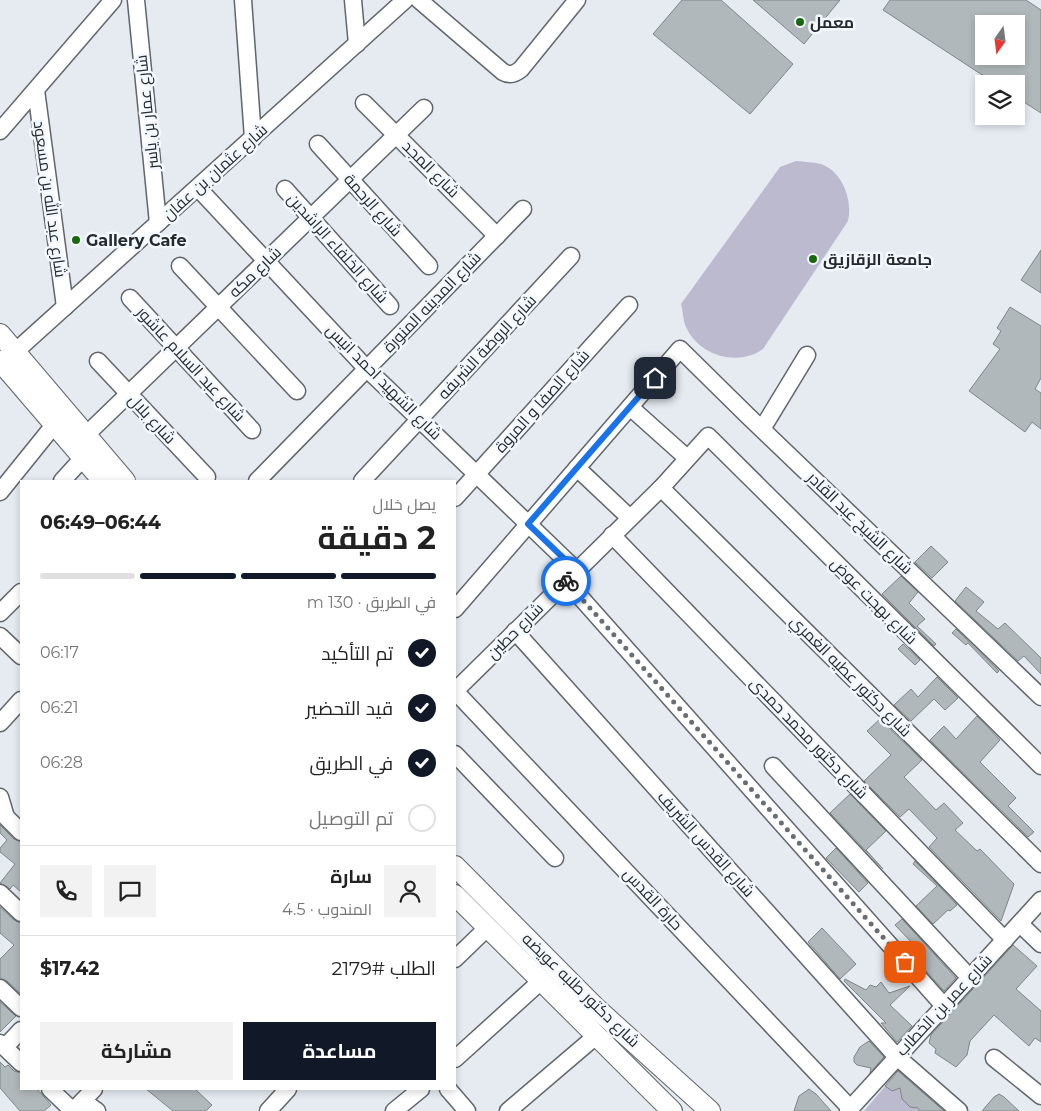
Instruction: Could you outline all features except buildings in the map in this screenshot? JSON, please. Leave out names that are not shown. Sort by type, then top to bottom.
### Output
[{"type":"street","points":[[0,131],[113,0]]},
{"type":"street","name":"شارع عمار بن ياسر","points":[[136,0],[158,223]]},
{"type":"street","points":[[243,0],[253,138]]},
{"type":"street","points":[[353,0],[357,44]]},
{"type":"street","name":"شارع عثمان بن عفان","points":[[6,359],[405,0]]},
{"type":"street","points":[[419,0],[503,72],[510,74],[514,74],[521,68],[577,0]]},
{"type":"street","name":"شارع عبد الله بن مسعود","points":[[36,90],[65,307]]},
{"type":"street","name":"شارع المجد","points":[[364,103],[497,236]]},
{"type":"street","name":"شارع مكه","points":[[86,435],[424,108]]},
{"type":"street","name":"شارع الرحمة","points":[[318,144],[429,266]]},
{"type":"street","name":"شارع الشهيد احمد انيس","points":[[198,188],[367,369],[528,524],[944,1006]]},
{"type":"street","name":"شارع الخلفاء الراشدين","points":[[285,189],[390,306]]},
{"type":"street","name":"شارع المدينه المنورة","points":[[258,480],[523,209]]},
{"type":"street","name":"شارع الروضة الشريفه","points":[[363,480],[571,256]]},
{"type":"street","points":[[180,266],[297,391]]},
{"type":"street","name":"شارع عبد السلام عاشور","points":[[130,298],[252,430]]},
{"type":"street","name":"شارع الصفا و المروة","points":[[456,497],[629,305]]},
{"type":"street","points":[[0,334],[6,359],[54,425],[101,480]]},
{"type":"street","name":"شارع الشيخ عبد القادر","points":[[630,407],[680,349],[1041,697]]},
{"type":"street","points":[[762,429],[807,355]]},
{"type":"street","points":[[6,359],[86,435],[124,480]]},
{"type":"street","name":"شارع بلال","points":[[98,361],[207,477]]},
{"type":"street","points":[[456,608],[630,407],[687,458]]},
{"type":"street","points":[[0,492],[54,425]]},
{"type":"street","name":"شارع حطين","points":[[456,690],[661,488],[708,436]]},
{"type":"street","name":"شارع بهجت عوض","points":[[708,436],[1041,766]]},
{"type":"street","points":[[63,480],[83,458]]},
{"type":"street","points":[[577,468],[630,518]]},
{"type":"street","name":"شارع دكتور عطيه الغمري","points":[[661,488],[1041,864]]},
{"type":"street","name":"شارع دكتور محمد حمدى","points":[[612,536],[1005,940]]},
{"type":"street","points":[[0,613],[20,593]]},
{"type":"street","name":"شارع القدس الشريف","points":[[515,631],[896,1056],[959,1111]]},
{"type":"street","points":[[0,636],[20,655]]},
{"type":"street","name":"حارة القدس","points":[[456,692],[849,1109]]},
{"type":"street","points":[[0,723],[20,701]]},
{"type":"street","points":[[456,755],[555,858]]},
{"type":"street","points":[[773,766],[970,978]]},
{"type":"street","points":[[0,797],[6,817],[20,831]]},
{"type":"street","name":"شارع دكتور طلبه عويضه","points":[[456,867],[596,1008],[710,1111]]},
{"type":"street","points":[[0,893],[20,912]]},
{"type":"street","name":"شارع دكتور طلبه عويضه","points":[[456,896],[672,1111]]},
{"type":"street","name":"شارع عمر بن الخطاب","points":[[849,1109],[1041,900]]},
{"type":"street","points":[[1020,924],[1041,944]]},
{"type":"street","points":[[456,958],[487,928]]},
{"type":"street","points":[[456,1058],[540,981]]},
{"type":"street","points":[[0,988],[20,1007]]},
{"type":"street","points":[[20,1031],[2,1045],[20,1062]]},
{"type":"street","points":[[508,1111],[596,1036]]},
{"type":"street","points":[[994,1058],[1041,1096]]},
{"type":"street","points":[[52,1090],[97,1111]]},
{"type":"street","points":[[268,1111],[287,1090]]},
{"type":"street","points":[[394,1111],[420,1090]]},
{"type":"street","points":[[449,1090],[467,1111]]},
{"type":"shaded area","points":[[796,161],[821,164],[835,173],[844,187],[847,196],[849,204],[848,221],[763,349],[742,357],[720,356],[700,345],[692,337],[684,321],[681,304],[780,167]]},
{"type":"shaded area","points":[[899,1070],[947,1111],[864,1111]]},
{"type":"way so far","points":[[566,581],[905,962]]},
{"type":"place","name":"معمل","points":[[800,22]]},
{"type":"place","name":"Gallery Cafe","points":[[76,240]]},
{"type":"place","name":"جامعة الزقازيق","points":[[813,259]]},
{"type":"route","points":[[566,581],[576,570],[528,524],[655,378]]}]
